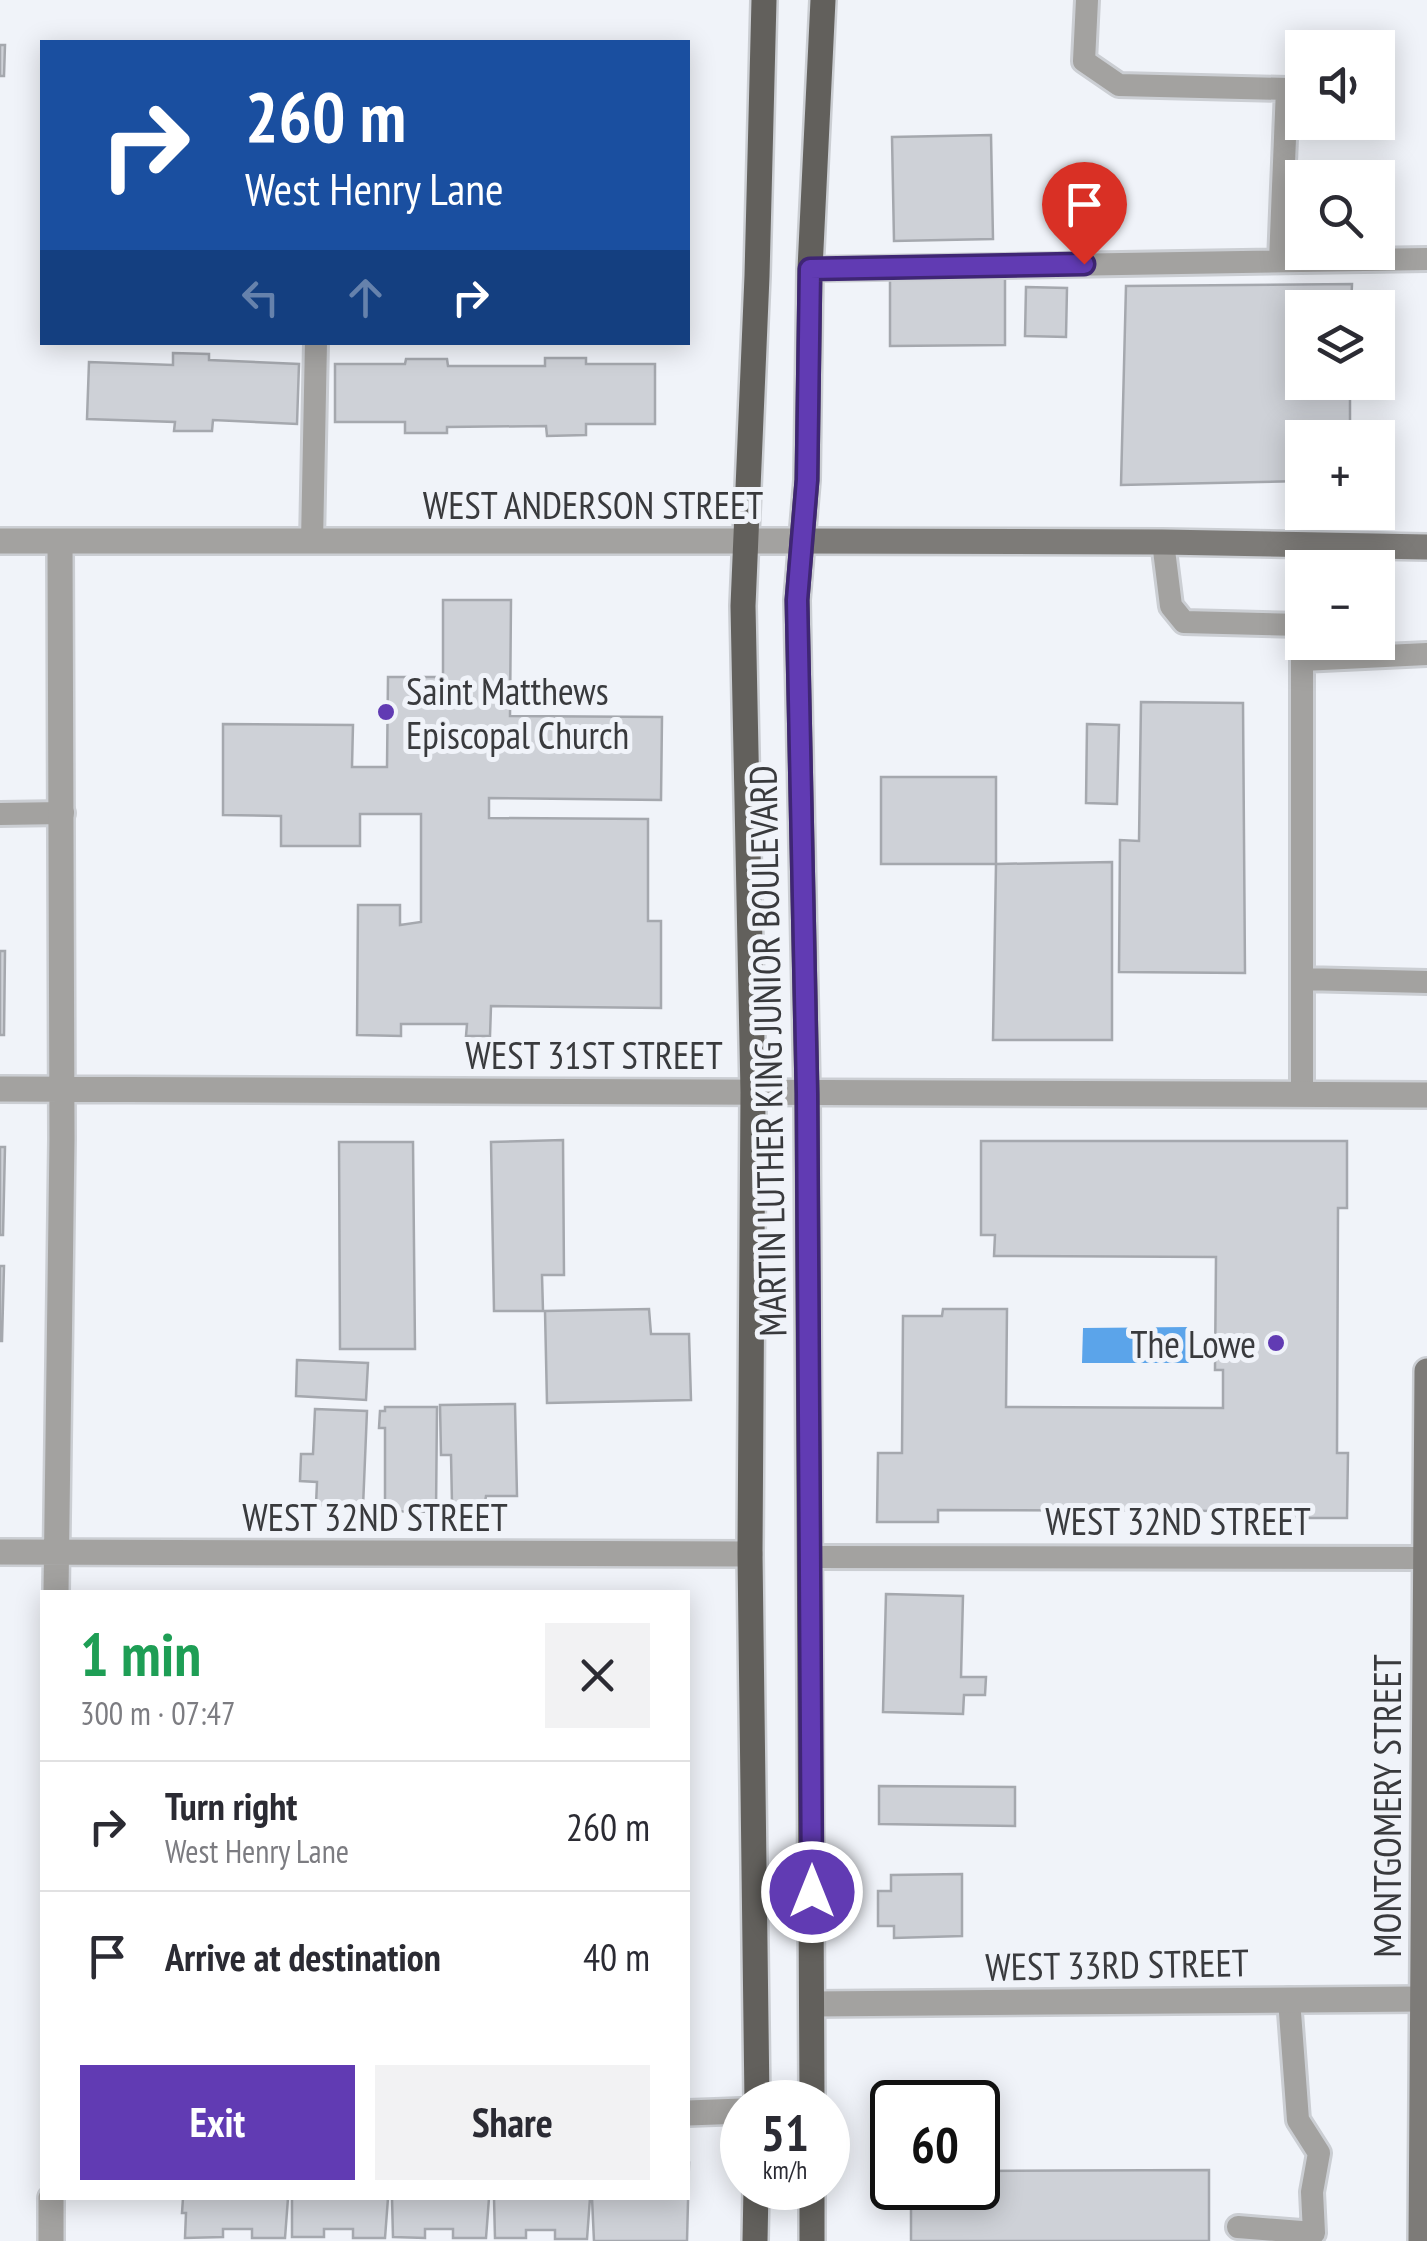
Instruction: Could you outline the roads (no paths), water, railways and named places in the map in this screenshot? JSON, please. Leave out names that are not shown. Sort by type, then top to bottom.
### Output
[{"type":"main road","name":"MARTIN LUTHER KING JUNIOR BOULEVARD","points":[[757,2080],[750,1554],[753,1092],[743,606],[764,0]]},
{"type":"main road","name":"MARTIN LUTHER KING JUNIOR BOULEVARD","points":[[812,2080],[807,1093],[797,600],[807,480],[810,269],[822,0]]},
{"type":"main road","name":"WEST ANDERSON STREET","points":[[802,541],[1163,542],[1285,555]]},
{"type":"main road","name":"WEST ANDERSON STREET","points":[[1390,550],[1427,547]]},
{"type":"main road","name":"MONTGOMERY STREET","points":[[1421,2241],[1427,1371]]},
{"type":"main road","points":[[755,2241],[756,2210]]},
{"type":"main road","points":[[812,2210],[812,2241]]},
{"type":"street","name":"WEST ANDERSON STREET","points":[[0,541],[802,541]]},
{"type":"street","points":[[56,1590],[62,1089],[60,542]]},
{"type":"street","name":"WEST 31ST STREET","points":[[0,1089],[1427,1095]]},
{"type":"street","name":"WEST 32ND STREET","points":[[0,1552],[750,1554]]},
{"type":"street","name":"WEST 33RD STREET","points":[[812,2004],[1422,1998]]},
{"type":"street","points":[[690,2113],[720,2112]]},
{"type":"street","points":[[51,2200],[51,2241]]},
{"type":"lane","points":[[1087,0],[1084,61],[1119,85],[1286,89],[1280,261]]},
{"type":"lane","points":[[810,269],[1427,259]]},
{"type":"lane","points":[[312,542],[316,345]]},
{"type":"lane","points":[[1163,542],[1171,606],[1184,622],[1285,625]]},
{"type":"lane","points":[[1395,656],[1427,654]]},
{"type":"lane","points":[[1302,660],[1302,1094]]},
{"type":"lane","points":[[0,814],[62,813]]},
{"type":"lane","points":[[1302,979],[1427,982]]},
{"type":"lane","name":"WEST 32ND STREET","points":[[810,1557],[1426,1558]]},
{"type":"lane","points":[[1238,2227],[1314,2233],[1312,2192],[1319,2154],[1298,2120],[1288,2000]]},
{"type":"water","points":[[1189,1327],[1189,1363],[1082,1363],[1083,1328]]},
{"type":"place","name":"Saint Matthews Episcopal Church","points":[[386,712]]},
{"type":"place","name":"The Lowe","points":[[1276,1343]]}]
